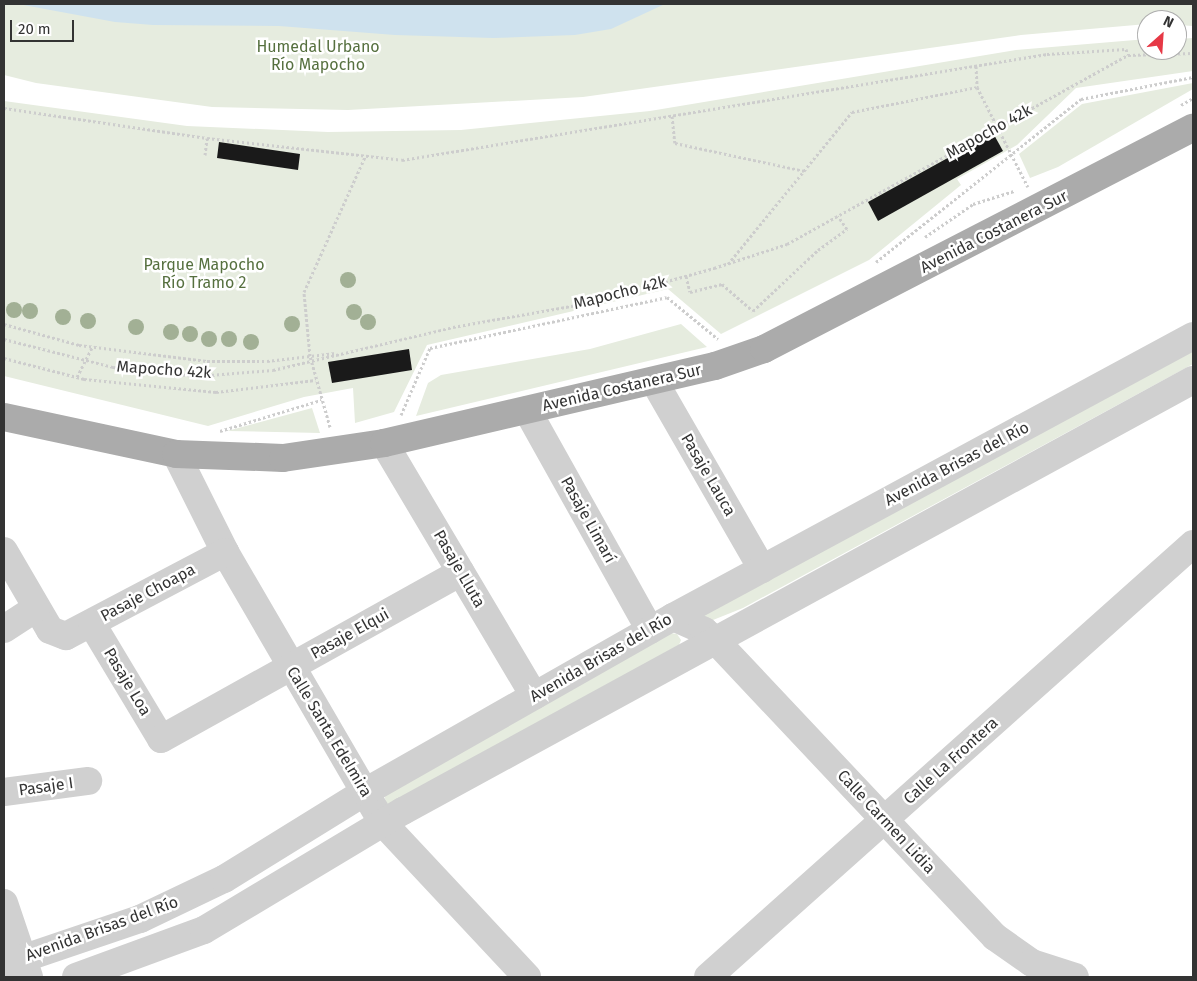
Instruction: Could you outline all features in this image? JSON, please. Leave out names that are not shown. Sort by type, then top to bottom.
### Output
[{"type":"main road","name":"Avenida Costanera Sur","points":[[4,417],[176,454],[256,459],[338,451],[390,434],[526,410],[654,381],[729,362],[759,351],[1185,118]]},
{"type":"street","name":"Avenida Brisas del Río","points":[[18,967],[140,919],[224,879],[365,792],[661,623],[1193,336]]},
{"type":"street","points":[[76,977],[204,930],[383,823],[1193,380]]},
{"type":"street","name":"Pasaje Lauca","points":[[654,381],[762,569]]},
{"type":"street","name":"Pasaje Limarí","points":[[526,410],[661,623]]},
{"type":"street","name":"Pasaje Lluta","points":[[390,434],[461,572],[534,696]]},
{"type":"street","name":"Calle Santa Edelmira","points":[[176,454],[225,552],[383,823],[528,977]]},
{"type":"street","name":"Calle La Frontera","points":[[708,977],[1193,544]]},
{"type":"street","points":[[4,551],[36,608],[54,634],[82,629]]},
{"type":"street","name":"Pasaje Choapa","points":[[82,629],[225,552]]},
{"type":"street","name":"Pasaje Elqui","points":[[161,739],[461,572]]},
{"type":"street","points":[[4,629],[36,608]]},
{"type":"street","name":"Calle Carmen Lidia","points":[[661,623],[704,631],[715,640],[1000,942],[1032,963],[1075,977]]},
{"type":"street","name":"Pasaje Loa","points":[[82,629],[161,739]]},
{"type":"street","name":"Pasaje I","points":[[4,792],[88,781]]},
{"type":"street","points":[[4,903],[18,967]]},
{"type":"path","points":[[4,108],[207,138],[402,160],[976,66],[1086,52],[1126,49],[1128,55]]},
{"type":"path","name":"Mapocho 42k","points":[[4,339],[113,367],[197,376],[273,370],[453,327],[588,303],[728,264],[787,244],[1128,55],[1193,53]]},
{"type":"path","points":[[976,66],[977,87],[1028,187]]},
{"type":"path","points":[[886,261],[871,268],[1081,99],[1193,76]]},
{"type":"path","points":[[728,264],[852,112],[977,87]]},
{"type":"path","points":[[1185,118],[1193,98]]},
{"type":"path","points":[[672,116],[675,143],[804,171]]},
{"type":"path","points":[[205,155],[207,138]]},
{"type":"path","points":[[338,451],[315,380],[310,356],[304,292],[364,157]]},
{"type":"path","points":[[919,241],[973,204],[1034,186]]},
{"type":"path","points":[[686,276],[690,292],[722,284],[752,311],[818,250],[847,229],[838,216]]},
{"type":"path","points":[[390,434],[430,348],[667,298],[724,344]]},
{"type":"path","points":[[4,324],[94,346],[207,361],[352,352]]},
{"type":"path","points":[[77,377],[94,346]]},
{"type":"path","points":[[4,358],[77,377],[216,392],[315,380]]},
{"type":"path","points":[[224,436],[214,434],[321,400]]},
{"type":"green space","name":"Humedal Urbano Río Mapocho","points":[[4,4],[1193,4],[1193,26],[1187,26],[1187,10],[1137,10],[1137,25],[1021,35],[583,97],[348,110],[212,107],[36,83],[4,75]]},
{"type":"green space","name":"Parque Mapocho Río Tramo 2","points":[[1187,38],[1193,38],[1193,71],[1076,88],[1017,145],[957,179],[961,185],[869,260],[721,334],[668,289],[427,345],[394,412],[355,423],[353,388],[304,397],[208,426],[4,376],[4,101],[187,126],[328,132],[461,130],[650,111],[1016,50],[1137,40],[1137,60],[1187,60]]},
{"type":"green space","points":[[1193,83],[1193,89],[1058,167],[1030,178],[1019,154],[1082,104]]},
{"type":"green space","points":[[681,324],[707,347],[416,416],[428,383],[441,375],[590,349]]},
{"type":"green space","points":[[1193,343],[1193,364],[743,608],[708,622],[696,612]]},
{"type":"green space","points":[[312,408],[320,433],[227,431]]},
{"type":"green space","points":[[670,633],[677,634],[681,640],[679,645],[394,807],[387,807],[384,794]]},
{"type":"water","points":[[18,4],[665,4],[611,29],[575,35],[493,38],[395,35],[279,26],[153,25],[115,22]]},
{"type":"building","points":[[993,133],[1003,151],[878,221],[868,202]]},
{"type":"building","points":[[219,142],[300,154],[298,170],[217,158]]},
{"type":"building","points":[[409,349],[412,370],[332,383],[328,362]]}]
